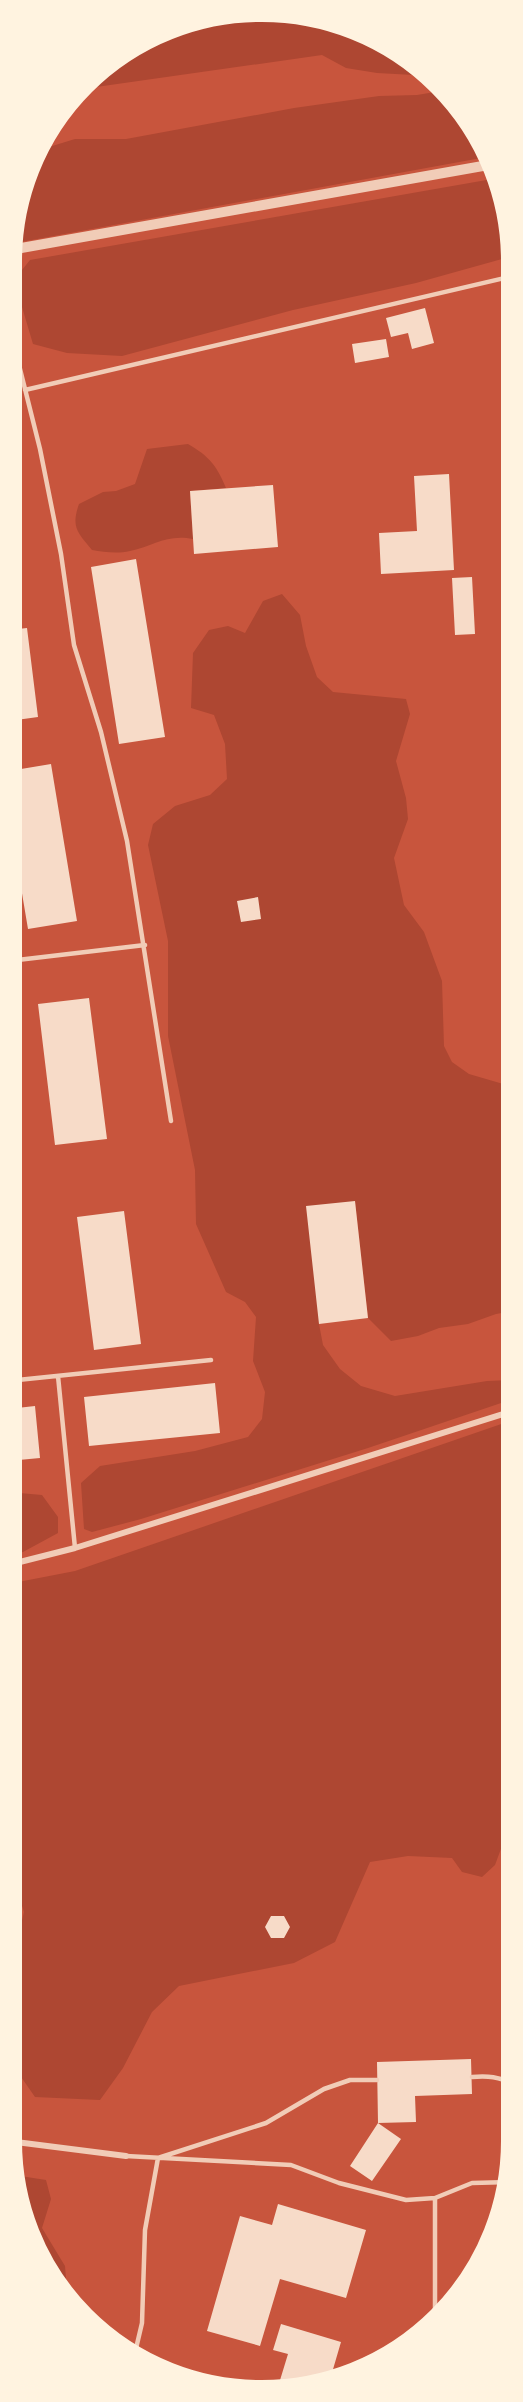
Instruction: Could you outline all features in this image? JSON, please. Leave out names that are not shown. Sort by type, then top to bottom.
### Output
[{"type":"street","points":[[19,248],[485,166]]},
{"type":"street","points":[[18,1562],[75,1548],[505,1414]]},
{"type":"street","points":[[18,2142],[126,2156]]},
{"type":"lane","points":[[25,390],[505,278]]},
{"type":"lane","points":[[18,366],[40,449],[61,554],[74,645],[101,732],[124,830],[145,945],[171,1120]]},
{"type":"lane","points":[[18,960],[145,945]]},
{"type":"lane","points":[[18,1380],[211,1360]]},
{"type":"lane","points":[[58,1376],[75,1548]]},
{"type":"lane","points":[[472,2077],[489,2076],[505,2080]]},
{"type":"lane","points":[[158,2158],[266,2123],[324,2089],[350,2080],[377,2080]]},
{"type":"lane","points":[[126,2156],[291,2164],[339,2183],[405,2200],[435,2198],[472,2183],[501,2182]]},
{"type":"lane","points":[[136,2349],[142,2323],[145,2230],[158,2158]]},
{"type":"lane","points":[[435,2198],[435,2311]]},
{"type":"shaded area","points":[[262,18],[293,20],[340,31],[369,43],[397,59],[419,75],[377,73],[346,68],[322,55],[90,88],[126,59],[168,37],[198,26],[230,20]]},
{"type":"shaded area","points":[[437,92],[464,126],[482,158],[19,242],[26,198],[47,148],[75,139],[126,139],[294,108],[379,96],[417,95]]},
{"type":"shaded area","points":[[491,179],[497,198],[503,230],[505,258],[416,283],[293,310],[122,356],[67,353],[33,344],[18,293],[18,275],[30,260]]},
{"type":"shaded area","points":[[188,444],[212,462],[226,488],[190,491],[193,539],[168,539],[125,552],[92,550],[77,529],[76,518],[79,504],[103,492],[116,491],[135,484],[147,449]]},
{"type":"shaded area","points":[[282,594],[300,615],[306,646],[317,677],[333,692],[406,699],[410,714],[396,761],[406,798],[408,819],[394,858],[404,905],[424,932],[442,981],[444,1046],[452,1062],[469,1074],[505,1085],[505,1312],[468,1324],[439,1328],[418,1336],[391,1341],[368,1318],[355,1201],[319,1324],[323,1345],[340,1369],[361,1386],[395,1396],[487,1381],[505,1380],[505,1402],[368,1448],[141,1519],[92,1532],[84,1529],[81,1483],[100,1466],[195,1451],[248,1437],[262,1419],[265,1392],[253,1361],[256,1317],[245,1302],[226,1292],[196,1224],[195,1170],[168,1036],[168,941],[148,845],[153,824],[175,806],[210,795],[227,779],[225,744],[214,715],[191,708],[193,653],[209,630],[228,626],[245,633],[263,601]]},
{"type":"shaded area","points":[[505,1423],[505,1796],[502,1846],[495,1865],[482,1877],[462,1872],[452,1858],[408,1856],[370,1862],[335,1942],[294,1963],[179,1986],[152,2012],[123,2068],[100,2100],[35,2097],[18,2073],[18,1937],[24,1912],[18,1893],[18,1582],[75,1571]]},
{"type":"shaded area","points":[[18,1493],[42,1495],[58,1517],[58,1533],[18,1553]]},
{"type":"shaded area","points":[[21,2176],[46,2180],[51,2199],[42,2228],[65,2266],[67,2287],[37,2234],[26,2204]]},
{"type":"building","points":[[425,308],[434,343],[412,349],[408,333],[391,337],[386,318]]},
{"type":"building","points":[[386,339],[389,357],[355,363],[352,344]]},
{"type":"building","points":[[449,474],[454,570],[381,574],[379,533],[417,531],[414,476]]},
{"type":"building","points":[[273,485],[278,547],[194,554],[190,491]]},
{"type":"building","points":[[136,559],[165,737],[119,744],[91,567]]},
{"type":"building","points":[[472,577],[475,634],[455,635],[452,578]]},
{"type":"building","points":[[27,628],[38,717],[18,720],[18,629]]},
{"type":"building","points":[[51,764],[77,921],[28,929],[18,870],[18,770]]},
{"type":"building","points":[[258,897],[261,919],[241,922],[237,901]]},
{"type":"building","points":[[89,998],[107,1139],[55,1145],[38,1004]]},
{"type":"building","points":[[355,1201],[368,1318],[319,1324],[306,1206]]},
{"type":"building","points":[[124,1211],[141,1344],[94,1350],[77,1217]]},
{"type":"building","points":[[215,1383],[220,1433],[89,1446],[84,1397]]},
{"type":"building","points":[[35,1406],[40,1458],[18,1460],[18,1408]]},
{"type":"building","points":[[271,1916],[284,1916],[290,1927],[284,1938],[271,1938],[265,1927]]},
{"type":"building","points":[[471,2059],[472,2094],[415,2096],[416,2122],[378,2123],[377,2062]]},
{"type":"building","points":[[378,2123],[401,2139],[372,2181],[350,2166]]},
{"type":"building","points":[[278,2204],[366,2230],[346,2298],[280,2279],[260,2346],[207,2331],[240,2216],[272,2225]]},
{"type":"building","points":[[281,2324],[341,2342],[332,2374],[293,2382],[279,2383],[288,2354],[273,2350]]}]
